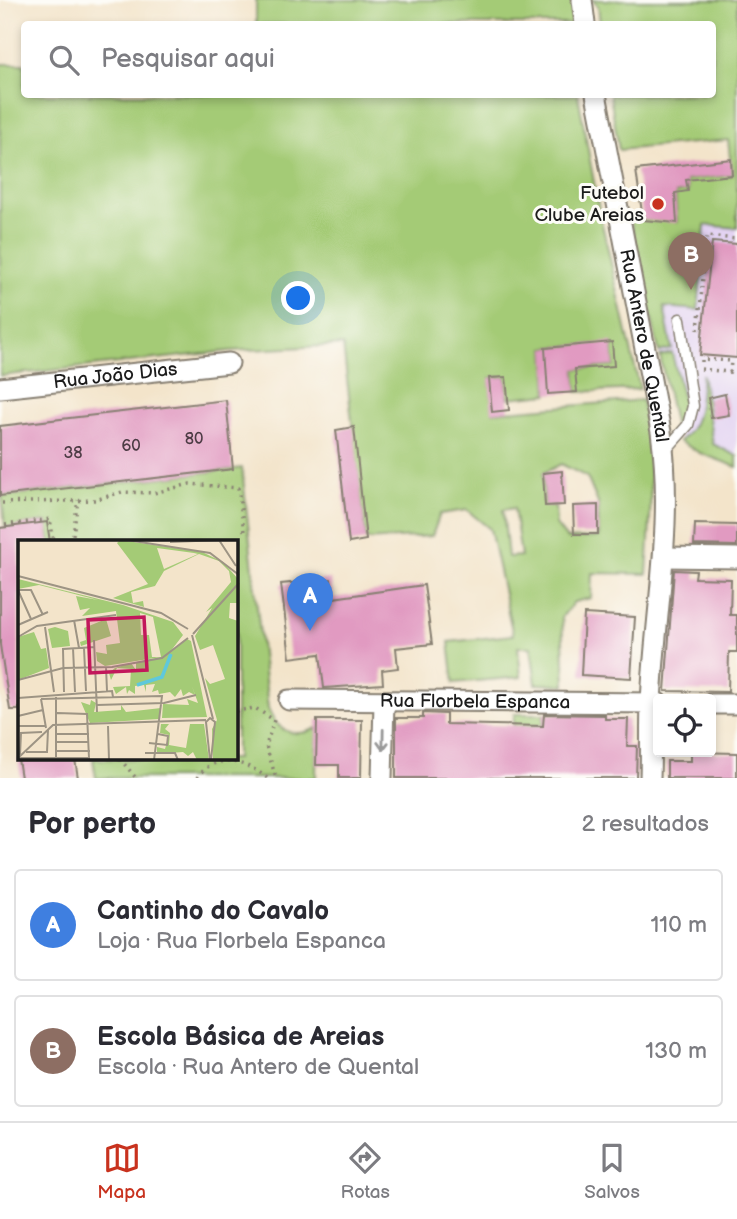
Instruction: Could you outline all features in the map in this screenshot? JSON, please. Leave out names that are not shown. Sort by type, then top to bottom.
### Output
[{"type":"street","points":[[582,0],[585,21]]},
{"type":"street","name":"Rua Antero de Quental","points":[[597,98],[664,452],[664,557],[656,694]]},
{"type":"street","name":"Rua João Dias","points":[[0,388],[229,363]]},
{"type":"street","points":[[664,557],[737,558]]},
{"type":"street","name":"Rua Florbela Espanca","points":[[289,700],[653,703]]},
{"type":"street","points":[[382,778],[384,702]]},
{"type":"street","points":[[716,704],[737,704]]},
{"type":"street","name":"Rua Antero de Quental","points":[[650,778],[653,733]]},
{"type":"lane","points":[[664,452],[688,425],[693,406],[680,319]]},
{"type":"path","points":[[697,339],[707,236],[737,239]]},
{"type":"path","points":[[696,352],[695,364],[701,365]]},
{"type":"path","points":[[730,372],[731,361],[702,359],[701,369],[737,373]]},
{"type":"path","points":[[2,503],[95,500],[122,492],[153,494],[190,484],[238,488],[244,531]]},
{"type":"path","points":[[72,540],[78,500]]},
{"type":"path","points":[[5,525],[50,519],[54,540]]},
{"type":"path","points":[[238,711],[255,708],[274,720],[266,747],[276,778]]},
{"type":"path","points":[[121,760],[136,778]]},
{"type":"path","points":[[198,778],[208,767],[227,761],[242,764],[267,778]]},
{"type":"shaded area","points":[[630,218],[737,228],[737,467],[700,453],[679,441],[680,433],[675,428]]},
{"type":"green space","points":[[256,0],[572,0],[576,21],[256,21]]},
{"type":"green space","points":[[592,0],[737,0],[737,228],[705,225],[698,310],[664,307],[672,349],[659,352],[630,218],[677,222],[675,193],[688,191],[686,180],[732,175],[728,140],[619,150],[610,98],[716,98],[716,21],[600,21],[598,6]]},
{"type":"green space","points":[[0,64],[21,64],[21,98],[579,98],[600,215],[640,389],[577,392],[575,369],[614,366],[612,343],[545,348],[548,394],[508,398],[506,377],[490,378],[493,412],[642,400],[650,465],[647,574],[592,573],[591,598],[574,602],[562,617],[565,685],[536,684],[531,647],[518,647],[521,677],[454,683],[449,642],[513,635],[490,529],[467,510],[440,514],[432,536],[366,540],[343,345],[230,351],[0,376]],"holes":[[[561,464],[587,477],[598,503],[599,537],[567,539],[556,525],[555,506],[545,506],[543,473]],[[514,508],[521,556],[508,557],[503,510]]]},
{"type":"green space","points":[[672,353],[686,412],[675,428],[660,356]]},
{"type":"green space","points":[[702,374],[713,444],[737,456],[737,467],[700,453],[679,441],[696,419]]},
{"type":"green space","points":[[242,468],[268,708],[276,723],[287,731],[301,733],[317,728],[316,778],[96,778],[93,760],[238,760],[238,540],[50,540],[47,522],[5,528],[2,496]]},
{"type":"green space","points":[[514,714],[544,714],[543,726],[522,726],[512,775]]},
{"type":"building","points":[[731,159],[732,175],[686,180],[688,191],[675,193],[677,223],[643,220],[636,170]]},
{"type":"building","points":[[712,242],[737,244],[737,358],[700,355]]},
{"type":"building","points":[[612,342],[614,366],[575,369],[577,392],[548,394],[545,348]]},
{"type":"building","points":[[506,377],[509,410],[492,412],[489,378]]},
{"type":"building","points":[[725,394],[729,415],[711,418],[708,398]]},
{"type":"building","points":[[226,400],[233,469],[0,496],[0,426]]},
{"type":"building","points":[[354,427],[366,540],[349,543],[336,430]]},
{"type":"building","points":[[562,471],[564,505],[545,506],[543,473]]},
{"type":"building","points":[[598,505],[598,534],[574,534],[573,506]]},
{"type":"building","points":[[47,522],[50,540],[18,540],[18,710],[10,710],[0,645],[0,528]]},
{"type":"building","points":[[695,524],[737,525],[737,546],[694,545]]},
{"type":"building","points":[[674,570],[696,571],[695,578],[731,579],[730,615],[737,615],[737,652],[729,652],[728,692],[665,691]]},
{"type":"building","points":[[331,579],[333,598],[424,585],[432,644],[396,648],[398,668],[382,670],[383,684],[324,688],[320,654],[290,658],[281,584]]},
{"type":"building","points":[[584,614],[635,617],[631,678],[581,675]]},
{"type":"building","points":[[423,713],[446,714],[446,724],[543,726],[544,714],[605,715],[605,719],[628,719],[627,746],[637,746],[636,778],[396,778],[396,718],[423,718]]},
{"type":"building","points":[[317,720],[362,720],[361,778],[339,778],[339,765],[316,765]]},
{"type":"building","points":[[716,753],[737,753],[737,778],[667,778],[667,761],[691,761],[691,757],[716,757]]},
{"type":"building","points":[[18,760],[75,760],[78,778],[21,778]]},
{"type":"place","name":"Futebol Clube Areias","points":[[658,204]]},
{"type":"place","name":"Escola Básica de Areias","points":[[691,290]]},
{"type":"place","name":"Cantinho do Cavalo","points":[[310,631]]}]
